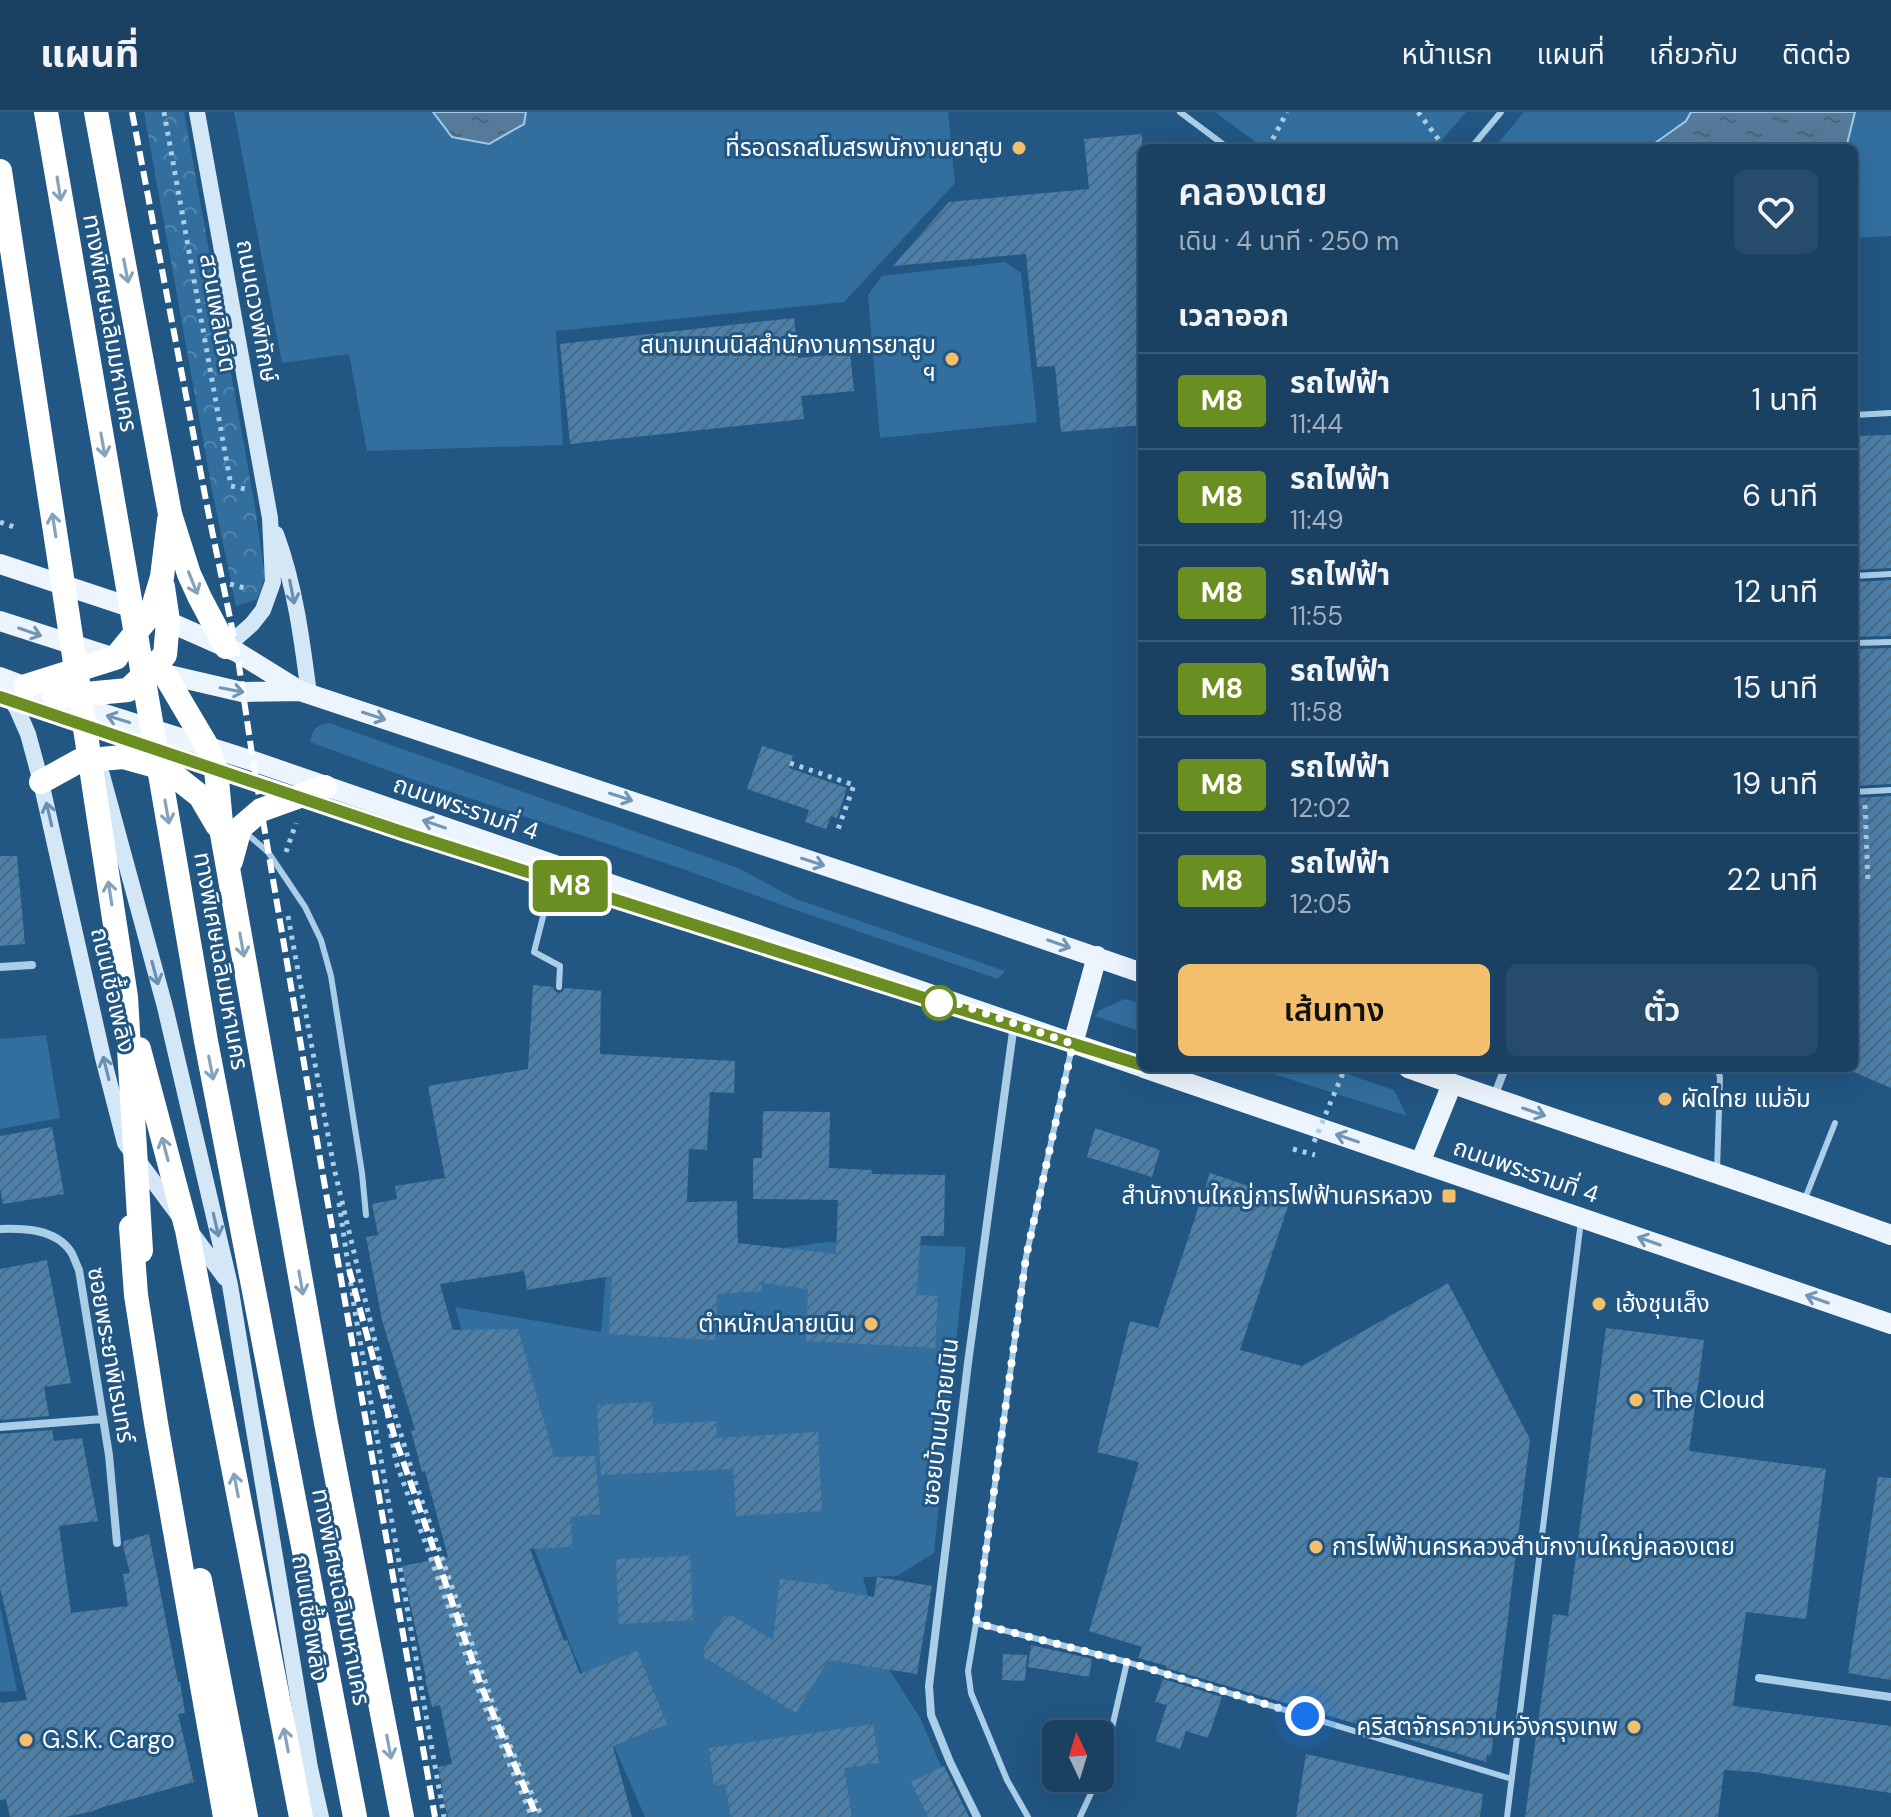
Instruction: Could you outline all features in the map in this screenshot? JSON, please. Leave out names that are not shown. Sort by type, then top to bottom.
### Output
[{"type":"highway","name":"ทางพิเศษเฉลิมมหานคร","points":[[46,112],[206,1041],[355,1817]]},
{"type":"highway","points":[[96,112],[170,514],[189,574],[226,647]]},
{"type":"highway","points":[[0,171],[126,997],[141,1251],[170,1425],[246,1817]]},
{"type":"highway","points":[[26,686],[72,693],[128,690],[158,672],[165,655],[159,618],[170,514]]},
{"type":"highway","points":[[72,693],[159,618]]},
{"type":"highway","points":[[158,672],[207,746],[216,769],[231,831],[229,868],[326,1423],[402,1817]]},
{"type":"highway","points":[[41,782],[79,761],[123,757],[166,769],[200,796],[231,831]]},
{"type":"highway","points":[[231,831],[261,810],[325,787]]},
{"type":"highway","points":[[126,997],[187,1230],[301,1817]]},
{"type":"highway","points":[[125,1143],[136,1295],[225,1817]]},
{"type":"main road","points":[[0,564],[159,618],[226,647],[304,693],[1138,971]]},
{"type":"main road","points":[[0,621],[158,672],[242,692],[304,693]]},
{"type":"main road","points":[[60,642],[72,693]]},
{"type":"main road","points":[[0,679],[26,686]]},
{"type":"main road","name":"ถนนพระรามที่ 4","points":[[72,693],[207,746],[1138,1066]]},
{"type":"main road","points":[[1073,1044],[1097,956]]},
{"type":"main road","name":"ถนนพระรามที่ 4","points":[[1155,1072],[1891,1324]]},
{"type":"main road","points":[[1419,1072],[1891,1235]]},
{"type":"main road","points":[[1420,1163],[1452,1084]]},
{"type":"street","name":"ถนนดวงพิทักษ์","points":[[197,112],[270,518],[273,582],[263,610],[226,647]]},
{"type":"street","name":"ถนนดวงพิทักษ์","points":[[270,518],[286,560],[303,644],[304,693]]},
{"type":"street","name":"ถนนเชื้อเพลิง","points":[[0,679],[28,734],[41,782],[125,1143],[230,1285]]},
{"type":"street","name":"ถนนเชื้อเพลิง","points":[[72,693],[98,760],[165,1007],[230,1285],[310,1768],[321,1817]]},
{"type":"street","points":[[0,967],[32,965]]},
{"type":"street","name":"ซอยบ้านปลายเนิน","points":[[977,1817],[931,1715],[929,1686],[1014,1023]]},
{"type":"street","points":[[1493,1099],[1503,1072]]},
{"type":"street","name":"ซอยพระยาพิเรนทร์","points":[[0,1229],[19,1228],[54,1235],[70,1250],[79,1270],[109,1455],[117,1543]]},
{"type":"street","points":[[0,1427],[103,1419]]},
{"type":"street","points":[[1759,1678],[1891,1697]]},
{"type":"lane","points":[[1180,112],[1223,144]]},
{"type":"lane","points":[[1474,144],[1501,112]]},
{"type":"lane","points":[[1858,415],[1891,413]]},
{"type":"lane","points":[[1858,576],[1891,574]]},
{"type":"lane","points":[[1858,643],[1891,642]]},
{"type":"lane","points":[[1858,792],[1891,790]]},
{"type":"lane","points":[[231,831],[268,852],[305,907],[321,940],[331,976],[366,1215]]},
{"type":"lane","points":[[559,867],[534,952],[560,966],[559,987]]},
{"type":"lane","points":[[1028,1817],[1007,1780],[971,1693],[968,1671],[1026,1257],[1073,1044]]},
{"type":"lane","points":[[1716,1173],[1719,1072]]},
{"type":"lane","points":[[1804,1203],[1835,1123]]},
{"type":"lane","points":[[1507,1817],[1581,1217]]},
{"type":"lane","points":[[976,1623],[1127,1662],[1512,1779]]},
{"type":"lane","points":[[1114,1720],[1127,1662]]},
{"type":"lane","points":[[1080,1817],[1092,1792]]},
{"type":"path","name":"สวนเพลินจิต","points":[[164,112],[231,486],[266,494]]},
{"type":"path","points":[[1270,144],[1287,112]]},
{"type":"path","points":[[1418,112],[1442,144]]},
{"type":"path","points":[[0,522],[14,527]]},
{"type":"path","points":[[230,584],[253,590]]},
{"type":"path","points":[[790,763],[854,785],[837,832]]},
{"type":"path","points":[[1865,792],[1868,884]]},
{"type":"path","points":[[280,869],[299,812]]},
{"type":"path","points":[[288,917],[334,1168],[355,1312],[444,1817]]},
{"type":"path","points":[[1314,1142],[1343,1072]]},
{"type":"path","points":[[334,1168],[383,1375],[416,1484],[499,1721],[542,1817]]},
{"type":"path","points":[[365,1300],[396,1462],[482,1700],[532,1817]]},
{"type":"green space","points":[[144,112],[184,112],[265,576],[258,599],[236,606],[212,490]]},
{"type":"green space","points":[[234,112],[948,112],[955,183],[844,302],[556,331],[563,445],[367,451],[349,354],[282,363]]},
{"type":"green space","points":[[1215,112],[1466,112],[1438,144],[1259,144]]},
{"type":"green space","points":[[1524,112],[1891,112],[1891,236],[1858,238],[1858,144],[1497,144]]},
{"type":"green space","name":"สนามเทนนิสสำนักงานการยาสูบ ฯ","points":[[1005,262],[1021,273],[1037,422],[880,438],[868,295],[882,276]]},
{"type":"green space","points":[[329,723],[738,868],[796,899],[1005,971],[998,979],[310,742],[316,728]]},
{"type":"green space","points":[[1125,999],[1138,1003],[1138,1031],[1095,1016],[1100,1010]]},
{"type":"green space","points":[[46,1035],[60,1118],[0,1129],[0,1039]]},
{"type":"green space","points":[[1267,1072],[1342,1072],[1394,1090],[1407,1116]]},
{"type":"green space","points":[[827,1242],[966,1247],[934,1553],[897,1576],[863,1577],[887,1666],[920,1718],[963,1817],[645,1817],[571,1647],[491,1433],[455,1307],[601,1332],[606,1273]]},
{"type":"green space","points":[[0,1606],[17,1691],[0,1692]]},
{"type":"water","points":[[433,112],[526,112],[524,124],[489,144],[452,137]]},
{"type":"water","points":[[1691,112],[1855,112],[1847,144],[1654,144],[1686,121]]},
{"type":"building","points":[[1142,134],[1142,144],[1138,144],[1138,425],[1061,432],[1055,366],[1037,367],[1026,254],[893,266],[949,202],[1089,189],[1084,139]]},
{"type":"building","points":[[794,318],[798,358],[850,353],[854,391],[801,396],[804,419],[570,444],[560,344]]},
{"type":"building","points":[[1891,435],[1891,568],[1858,570],[1858,436]]},
{"type":"building","points":[[1891,580],[1891,636],[1858,637],[1858,582]]},
{"type":"building","points":[[1891,648],[1891,784],[1858,786],[1858,649]]},
{"type":"building","points":[[762,746],[793,756],[789,768],[847,788],[837,818],[831,816],[826,829],[805,822],[809,810],[747,789]]},
{"type":"building","points":[[1891,796],[1891,1088],[1854,1072],[1858,1072],[1858,798]]},
{"type":"building","points":[[0,856],[17,856],[25,944],[0,946]]},
{"type":"building","points":[[533,985],[553,987],[558,993],[565,988],[601,991],[600,1054],[735,1061],[734,1093],[710,1092],[707,1150],[689,1149],[687,1202],[737,1201],[738,1243],[836,1254],[838,1200],[753,1199],[753,1158],[762,1158],[763,1111],[830,1112],[829,1168],[872,1170],[872,1174],[945,1175],[944,1236],[921,1236],[916,1295],[938,1296],[935,1348],[806,1341],[808,1289],[762,1283],[762,1291],[717,1294],[715,1340],[609,1334],[612,1276],[527,1290],[524,1271],[440,1284],[453,1330],[518,1329],[554,1457],[595,1456],[600,1514],[571,1517],[572,1547],[530,1549],[564,1641],[567,1640],[580,1674],[637,1651],[667,1724],[613,1746],[632,1817],[448,1817],[438,1767],[452,1764],[440,1705],[432,1707],[402,1566],[448,1557],[382,1320],[366,1237],[378,1235],[372,1204],[397,1199],[395,1186],[445,1178],[428,1086],[528,1069]]},
{"type":"building","points":[[52,1127],[64,1194],[3,1204],[0,1136]]},
{"type":"building","points":[[1095,1128],[1160,1150],[1152,1177],[1087,1157]]},
{"type":"building","name":"การไฟฟ้านครหลวงสำนักงานใหญ่คลองเตย","points":[[1210,1173],[1290,1200],[1240,1350],[1302,1366],[1448,1283],[1530,1439],[1491,1756],[1487,1755],[1486,1762],[1166,1668],[1138,1658],[1142,1647],[1089,1631],[1139,1462],[1097,1452],[1130,1321],[1158,1328]]},
{"type":"building","points":[[47,1260],[71,1383],[44,1387],[49,1416],[0,1420],[0,1269]]},
{"type":"building","points":[[1606,1328],[1704,1340],[1689,1451],[1826,1469],[1806,1619],[1746,1612],[1733,1706],[1891,1726],[1891,1793],[1724,1770],[1718,1817],[1525,1817],[1553,1614],[1568,1616]]},
{"type":"building","points":[[652,1402],[653,1424],[716,1421],[717,1438],[818,1432],[822,1511],[736,1516],[733,1469],[601,1475],[597,1405]]},
{"type":"building","points":[[52,1430],[54,1441],[82,1438],[98,1521],[59,1526],[71,1613],[128,1606],[123,1574],[130,1573],[124,1541],[149,1534],[180,1682],[185,1713],[178,1714],[194,1782],[65,1817],[10,1817],[6,1799],[0,1800],[0,1703],[27,1700],[0,1588],[0,1434]]},
{"type":"building","points":[[1878,1477],[1891,1478],[1891,1680],[1848,1673]]},
{"type":"building","points":[[690,1556],[693,1620],[619,1624],[616,1559]]},
{"type":"building","points":[[877,1577],[932,1586],[917,1674],[828,1660],[796,1713],[704,1657],[704,1648],[724,1616],[733,1616],[773,1640],[780,1579],[831,1585],[830,1590],[874,1597]]},
{"type":"building","points":[[1031,1645],[1092,1659],[1089,1677],[1028,1667]]},
{"type":"building","points":[[1003,1654],[1027,1655],[1025,1681],[1002,1680]]},
{"type":"building","points":[[1163,1679],[1222,1697],[1208,1738],[1186,1731],[1180,1749],[1155,1741],[1167,1705],[1155,1702]]},
{"type":"building","points":[[873,1724],[879,1763],[844,1768],[852,1817],[731,1817],[725,1784],[714,1786],[709,1748]]},
{"type":"building","points":[[1306,1754],[1483,1794],[1480,1817],[1296,1817]]},
{"type":"building","points":[[944,1766],[969,1817],[928,1817],[911,1782]]},
{"type":"railway","points":[[132,112],[237,652],[321,1164],[435,1817]]},
{"type":"railway","points":[[349,1269],[394,1435],[482,1688],[537,1817]]},
{"type":"metro line","name":"M8","points":[[0,697],[405,833],[1138,1064]]},
{"type":"place","name":"ที่รอดรถสโมสรพนักงานยาสูบ","points":[[1019,148]]},
{"type":"place","name":"สนามเทนนิสสำนักงานการยาสูบ ฯ","points":[[952,359]]},
{"type":"place","name":"ผัดไทย แม่อัม","points":[[1665,1099]]},
{"type":"place","name":"สำนักงานใหญ่การไฟฟ้านครหลวง","points":[[1449,1196]]},
{"type":"place","name":"เฮ้งชุนเส็ง","points":[[1599,1304]]},
{"type":"place","name":"ตำหนักปลายเนิน","points":[[871,1324]]},
{"type":"place","name":"The Cloud","points":[[1636,1400]]},
{"type":"place","name":"การไฟฟ้านครหลวงสำนักงานใหญ่คลองเตย","points":[[1316,1547]]},
{"type":"place","name":"คริสตจักรความหวังกรุงเทพ","points":[[1634,1727]]},
{"type":"place","name":"G.S.K. Cargo","points":[[26,1740]]},
{"type":"route","points":[[939,1003],[930,994],[1073,1044],[1026,1257],[976,1623],[1127,1662],[1305,1716]]}]
